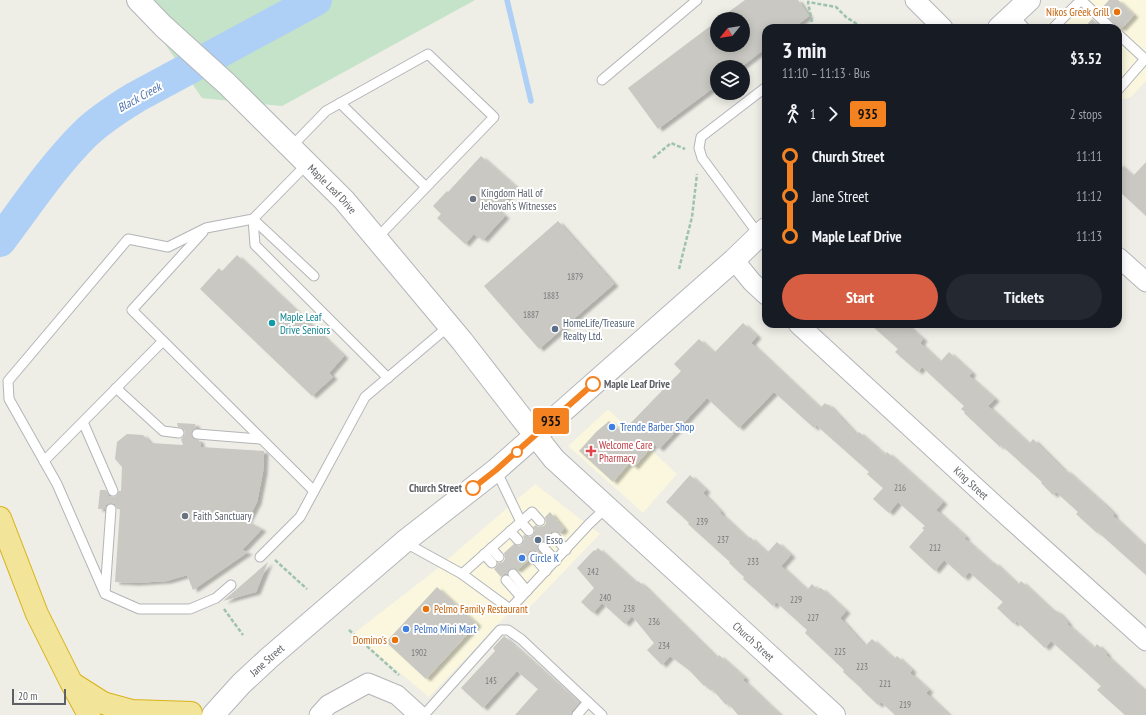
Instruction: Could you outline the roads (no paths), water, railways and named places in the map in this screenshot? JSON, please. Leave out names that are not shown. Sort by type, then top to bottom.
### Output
[{"type":"highway","points":[[0,518],[37,614],[89,715]]},
{"type":"highway","points":[[71,682],[103,703],[132,711],[190,714]]},
{"type":"street","name":"Maple Leaf Drive","points":[[138,0],[163,26],[227,84],[344,200],[449,326],[535,435]]},
{"type":"street","points":[[915,0],[939,24]]},
{"type":"street","points":[[1013,24],[1029,0]]},
{"type":"street","name":"Jane Street","points":[[213,715],[241,684],[404,542],[496,470],[734,260],[762,233]]},
{"type":"street","points":[[734,260],[752,282],[762,291]]},
{"type":"street","points":[[1122,261],[1146,282]]},
{"type":"street","name":"King Street","points":[[802,328],[1146,641]]},
{"type":"street","name":"Church Street","points":[[535,435],[554,458],[834,715]]},
{"type":"street","points":[[324,710],[368,683],[397,695],[419,715]]},
{"type":"street","name":"Jane Street","points":[[190,714],[241,684]]},
{"type":"lane","points":[[602,80],[697,0]]},
{"type":"lane","points":[[1058,24],[1081,0],[1107,24]]},
{"type":"lane","points":[[1122,38],[1145,59],[1122,85]]},
{"type":"lane","points":[[291,147],[326,111],[428,54],[494,117],[377,238]]},
{"type":"lane","points":[[762,90],[701,137],[699,148],[702,158],[762,231]]},
{"type":"lane","points":[[340,103],[426,187]]},
{"type":"lane","points":[[231,585],[216,598],[190,609],[139,610],[105,594],[57,484],[9,399],[8,381],[128,239],[168,247],[206,228],[253,219],[307,164]]},
{"type":"lane","points":[[253,219],[314,276]]},
{"type":"lane","points":[[253,219],[255,245],[388,378]]},
{"type":"lane","points":[[206,228],[132,310],[260,439],[314,491]]},
{"type":"lane","points":[[263,555],[300,517],[365,397],[449,326]]},
{"type":"lane","points":[[44,461],[163,341]]},
{"type":"lane","points":[[116,388],[163,431],[179,433]]},
{"type":"lane","points":[[83,422],[113,491]]},
{"type":"lane","points":[[197,434],[260,439]]},
{"type":"lane","points":[[496,470],[521,522],[529,531]]},
{"type":"lane","points":[[404,542],[462,574],[510,609],[607,507]]},
{"type":"lane","points":[[105,594],[111,509]]},
{"type":"lane","points":[[462,574],[532,512],[540,521]]},
{"type":"lane","points":[[510,531],[518,540]]},
{"type":"lane","points":[[555,537],[566,550]]},
{"type":"lane","points":[[543,548],[556,561]]},
{"type":"lane","points":[[487,551],[495,560]]},
{"type":"lane","points":[[533,556],[546,571]]},
{"type":"lane","points":[[509,577],[524,594]]},
{"type":"lane","points":[[424,715],[500,630],[508,630],[521,640],[602,715]]},
{"type":"lane","points":[[576,715],[588,702]]},
{"type":"waterway","name":"Black Creek","points":[[0,241],[61,160],[72,147],[102,119],[136,97],[316,0]]},
{"type":"waterway","points":[[507,0],[531,101]]},
{"type":"place","name":"Nikos Greek Grill","points":[[1117,12]]},
{"type":"place","name":"Kingdom Hall of Jehovah's Witnesses","points":[[473,199]]},
{"type":"place","name":"Maple Leaf Drive Seniors","points":[[272,323]]},
{"type":"place","name":"HomeLife/Treasure Realty Ltd.","points":[[555,329]]},
{"type":"place","name":"Maple Leaf Drive","points":[[593,384]]},
{"type":"place","name":"Trende Barber Shop","points":[[612,427]]},
{"type":"place","name":"Welcome Care Pharmacy","points":[[591,451]]},
{"type":"place","name":"Church Street","points":[[473,488]]},
{"type":"place","name":"Faith Sanctuary","points":[[185,516]]},
{"type":"place","name":"Esso","points":[[538,540]]},
{"type":"place","name":"Circle K","points":[[522,558]]},
{"type":"place","name":"Pelmo Family Restaurant","points":[[426,609]]},
{"type":"place","name":"Pelmo Mini Mart","points":[[406,629]]},
{"type":"place","name":"Domino's","points":[[395,640]]}]
